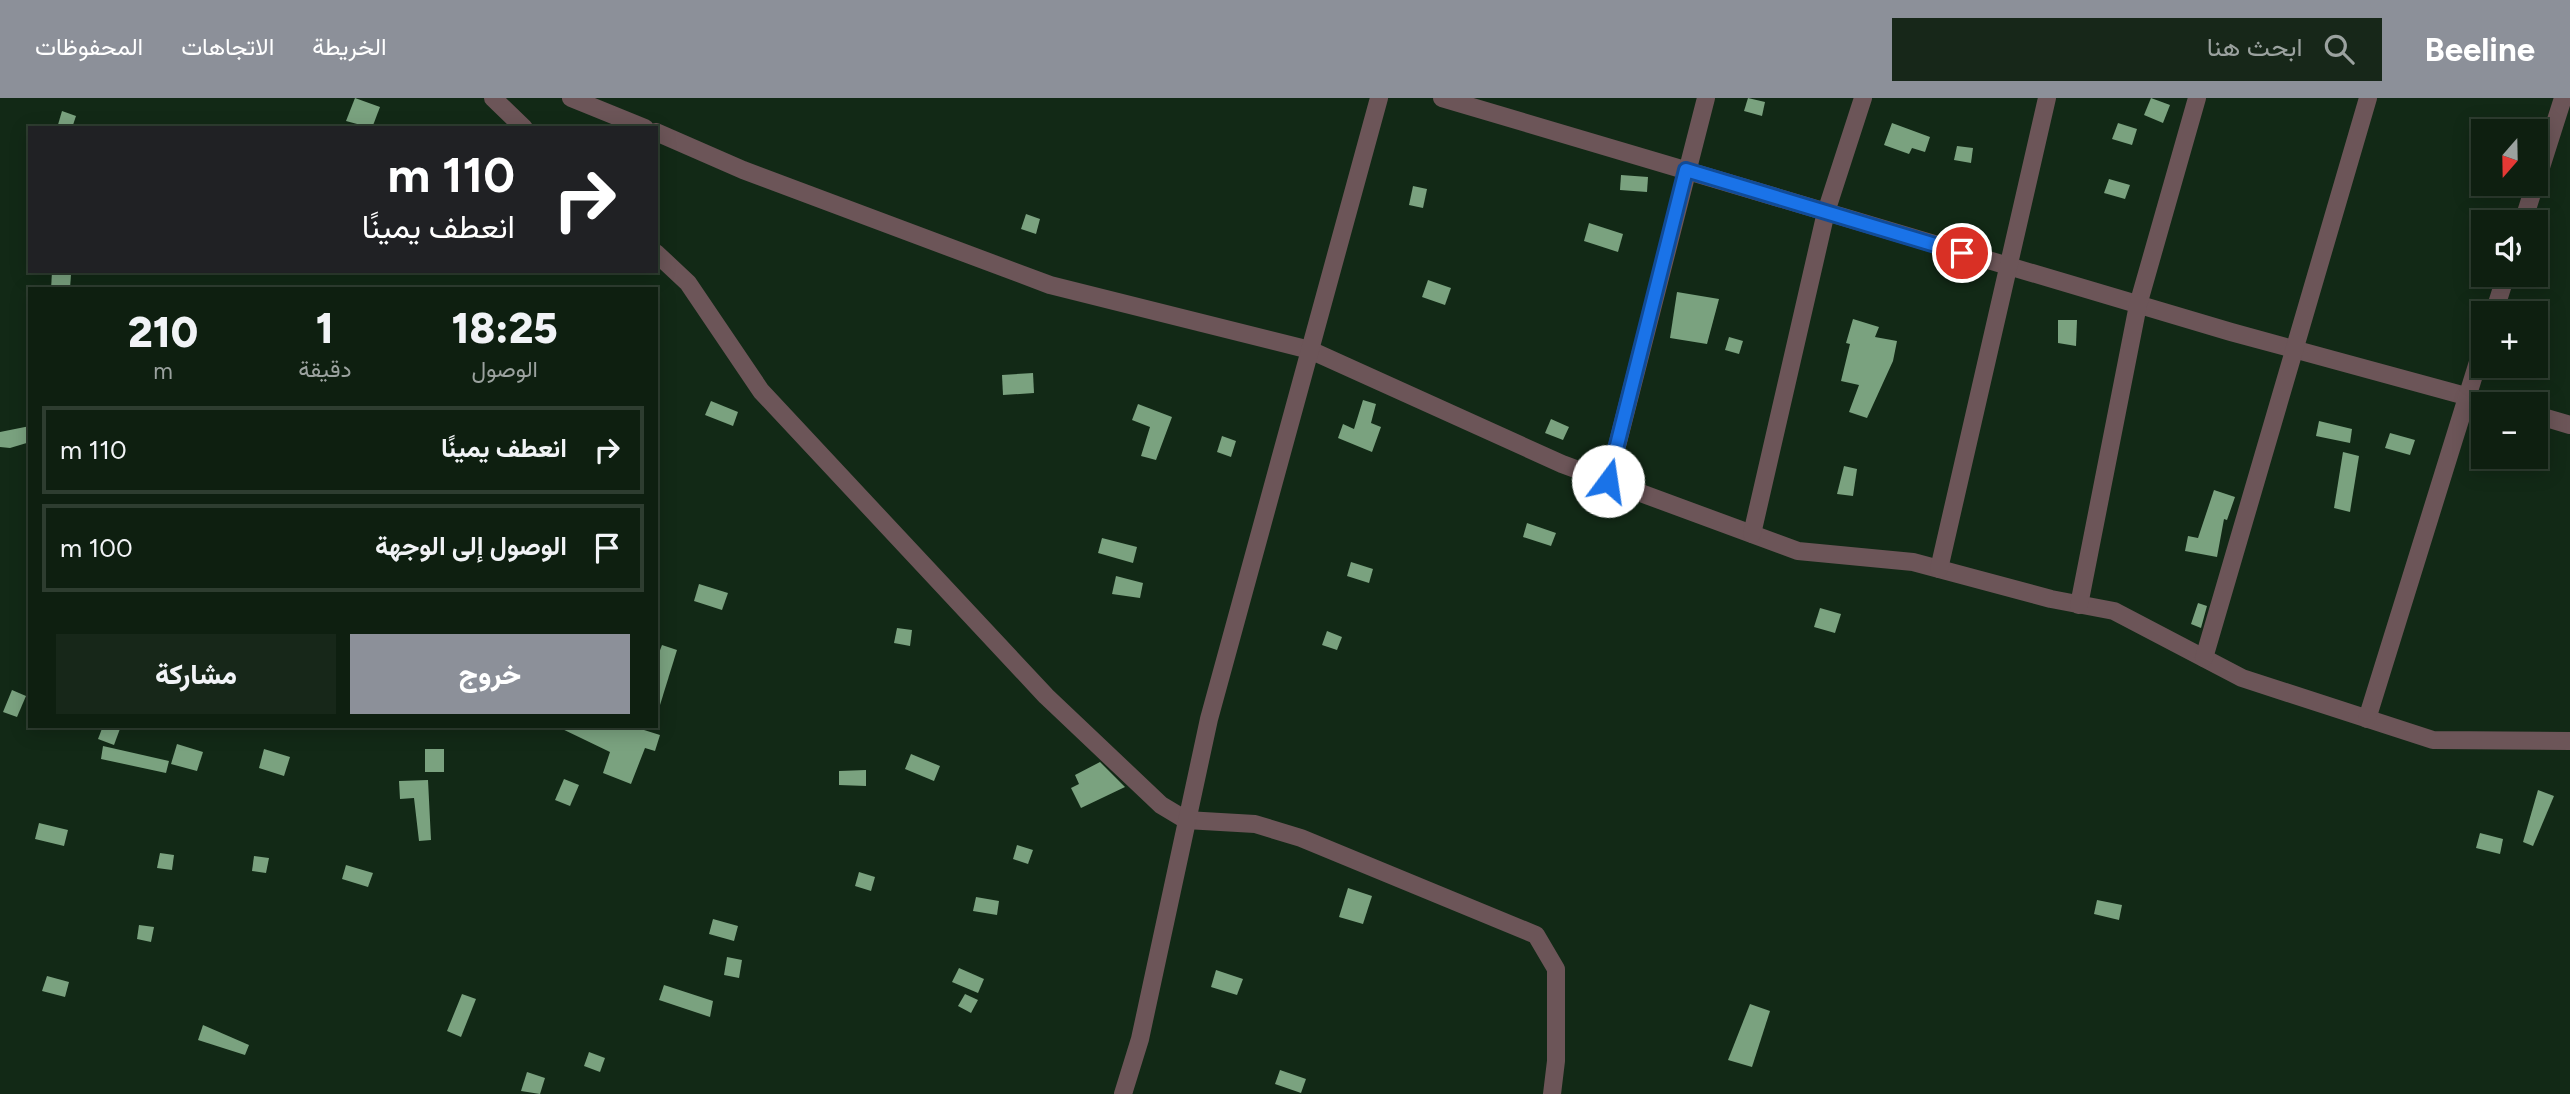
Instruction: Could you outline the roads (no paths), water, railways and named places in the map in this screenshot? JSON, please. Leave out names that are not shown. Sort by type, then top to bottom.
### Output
[{"type":"street","points":[[493,98],[522,126]]},
{"type":"street","points":[[571,98],[640,126]]},
{"type":"street","points":[[1122,1094],[1140,1039],[1209,719],[1379,98]]},
{"type":"street","points":[[1442,98],[2138,305],[2471,398]]},
{"type":"street","points":[[1608,481],[1706,98]]},
{"type":"street","points":[[1752,534],[1826,212],[1863,98]]},
{"type":"street","points":[[1939,569],[2047,98]]},
{"type":"street","points":[[2079,605],[2138,305],[2197,98]]},
{"type":"street","points":[[2204,658],[2368,98]]},
{"type":"street","points":[[2548,145],[2563,98]]},
{"type":"street","points":[[658,133],[743,170],[1050,285],[1310,350],[1562,464],[1798,551],[1913,562],[2079,605],[2113,611],[2242,678],[2433,740],[2570,741]]},
{"type":"street","points":[[658,255],[688,283],[761,391],[1017,665],[1161,805],[1186,820],[1255,824],[1301,838],[1536,935],[1556,969],[1556,1061],[1552,1094]]},
{"type":"street","points":[[2367,719],[2473,378]]},
{"type":"street","points":[[2548,419],[2570,425]]}]
